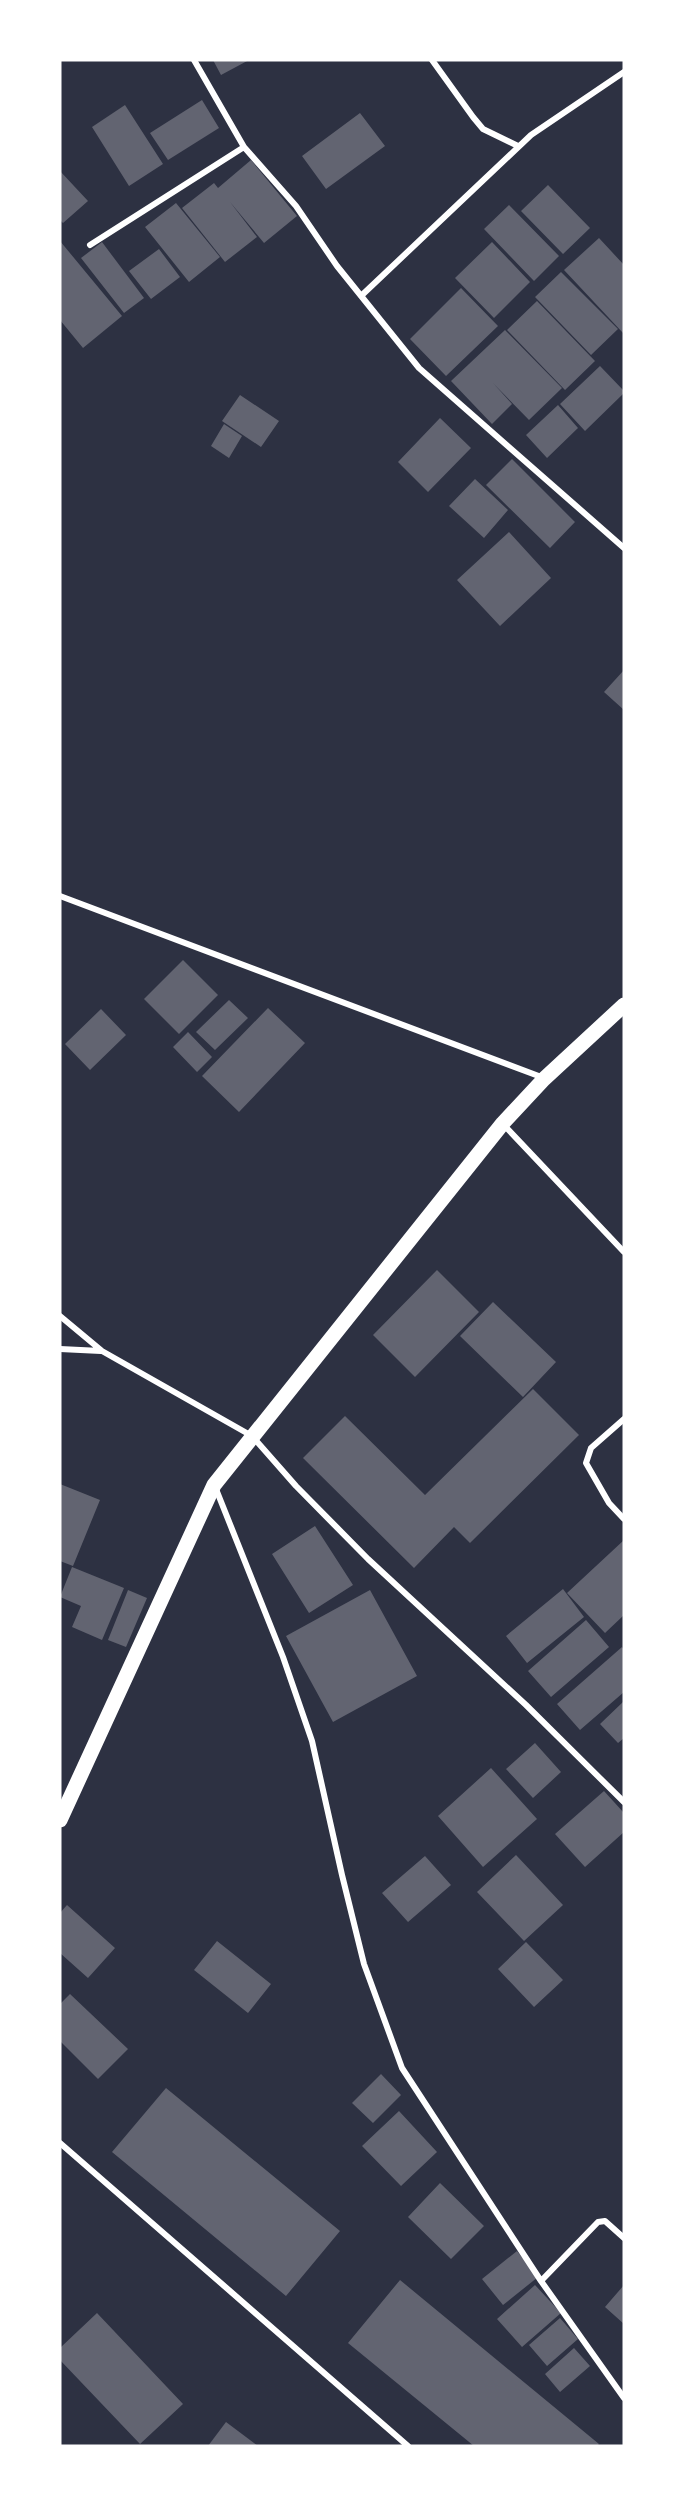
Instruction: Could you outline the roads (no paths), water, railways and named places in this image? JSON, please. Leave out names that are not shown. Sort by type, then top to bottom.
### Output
[{"type":"main road","points":[[60,1820],[214,1485],[503,1123],[544,1078],[624,1005]]},
{"type":"street","points":[[194,60],[244,147],[296,206],[361,296],[419,368],[624,548]]},
{"type":"street","points":[[432,60],[483,129],[518,146]]},
{"type":"street","points":[[361,296],[518,146],[543,126],[624,72]]},
{"type":"street","points":[[90,245],[244,147]]},
{"type":"street","points":[[60,896],[544,1078]]},
{"type":"street","points":[[503,1123],[624,1252]]},
{"type":"street","points":[[60,1316],[102,1351],[252,1436],[296,1486],[368,1560],[526,1705],[624,1802]]},
{"type":"street","points":[[60,1349],[102,1351]]},
{"type":"street","points":[[624,1419],[591,1448],[586,1463],[609,1503],[624,1519]]},
{"type":"street","points":[[214,1485],[283,1657],[312,1741],[364,1964],[402,2068],[541,2281],[624,2398]]},
{"type":"street","points":[[60,2143],[408,2446]]},
{"type":"street","points":[[541,2281],[598,2222],[605,2221],[624,2238]]}]
